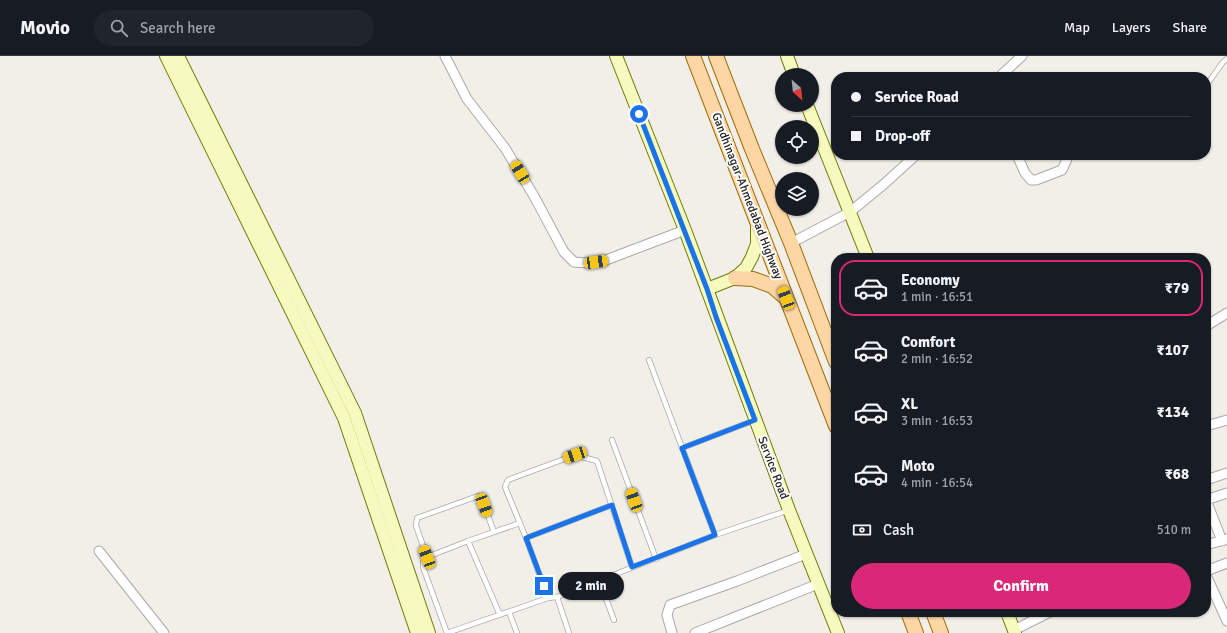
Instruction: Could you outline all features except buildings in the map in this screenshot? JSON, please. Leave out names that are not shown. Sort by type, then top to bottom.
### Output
[{"type":"main road","name":"Gandhinagar-Ahmedabad Highway","points":[[693,56],[831,413]]},
{"type":"main road","points":[[716,56],[752,149],[791,243],[831,349]]},
{"type":"main road","points":[[735,278],[753,279],[772,286],[786,298]]},
{"type":"main road","points":[[910,617],[916,633]]},
{"type":"main road","points":[[935,617],[941,633]]},
{"type":"street","points":[[166,56],[344,418],[417,633]]},
{"type":"street","points":[[178,56],[354,413],[429,633]]},
{"type":"street","points":[[445,56],[467,99],[505,148],[534,196],[564,252],[574,262],[586,263],[606,260],[684,230]]},
{"type":"street","name":"Service Road","points":[[616,56],[707,289],[716,317],[789,510],[831,616]]},
{"type":"street","points":[[787,56],[791,68]]},
{"type":"street","points":[[1004,72],[1022,56]]},
{"type":"street","points":[[809,112],[866,253]]},
{"type":"street","points":[[791,243],[850,212],[910,160]]},
{"type":"street","points":[[1019,160],[1025,173],[1031,180],[1036,180],[1062,170],[1067,160]]},
{"type":"street","points":[[707,289],[735,278],[746,268],[757,244],[757,222]]},
{"type":"street","points":[[1211,323],[1227,313]]},
{"type":"street","points":[[1211,425],[1227,420]]},
{"type":"street","points":[[1211,478],[1227,473]]},
{"type":"street","points":[[1211,498],[1227,493]]},
{"type":"street","points":[[1211,511],[1224,540],[1211,544]]},
{"type":"street","points":[[99,551],[164,633]]},
{"type":"street","points":[[672,633],[667,615],[670,605],[806,554]]},
{"type":"street","points":[[1211,569],[1227,563]]},
{"type":"street","points":[[695,633],[818,584]]},
{"type":"street","points":[[1211,585],[1226,615]]},
{"type":"street","name":"Service Road","points":[[831,617],[838,633]]},
{"type":"street","points":[[1009,617],[1014,632],[1041,617]]},
{"type":"lane","points":[[1211,79],[1223,62],[1227,59]]},
{"type":"lane","points":[[648,360],[715,535]]},
{"type":"lane","points":[[682,448],[755,420]]},
{"type":"lane","points":[[612,440],[656,559]]},
{"type":"lane","points":[[548,598],[505,487],[508,480],[575,455],[597,461],[632,567]]},
{"type":"lane","points":[[427,557],[416,526],[418,518],[478,496],[484,505],[494,532]]},
{"type":"lane","points":[[526,538],[612,505]]},
{"type":"lane","points":[[520,523],[427,557],[423,562],[423,567],[447,633],[548,598],[557,597],[715,535],[789,510]]},
{"type":"lane","points":[[468,541],[500,615]]},
{"type":"lane","points":[[599,580],[614,620]]},
{"type":"lane","points":[[557,597],[569,633]]},
{"type":"lane","points":[[509,612],[517,633]]},
{"type":"lane","points":[[463,628],[465,633]]},
{"type":"route","points":[[544,586],[526,538],[612,505],[632,567],[715,535],[682,448],[755,420],[707,289],[639,114]]}]
